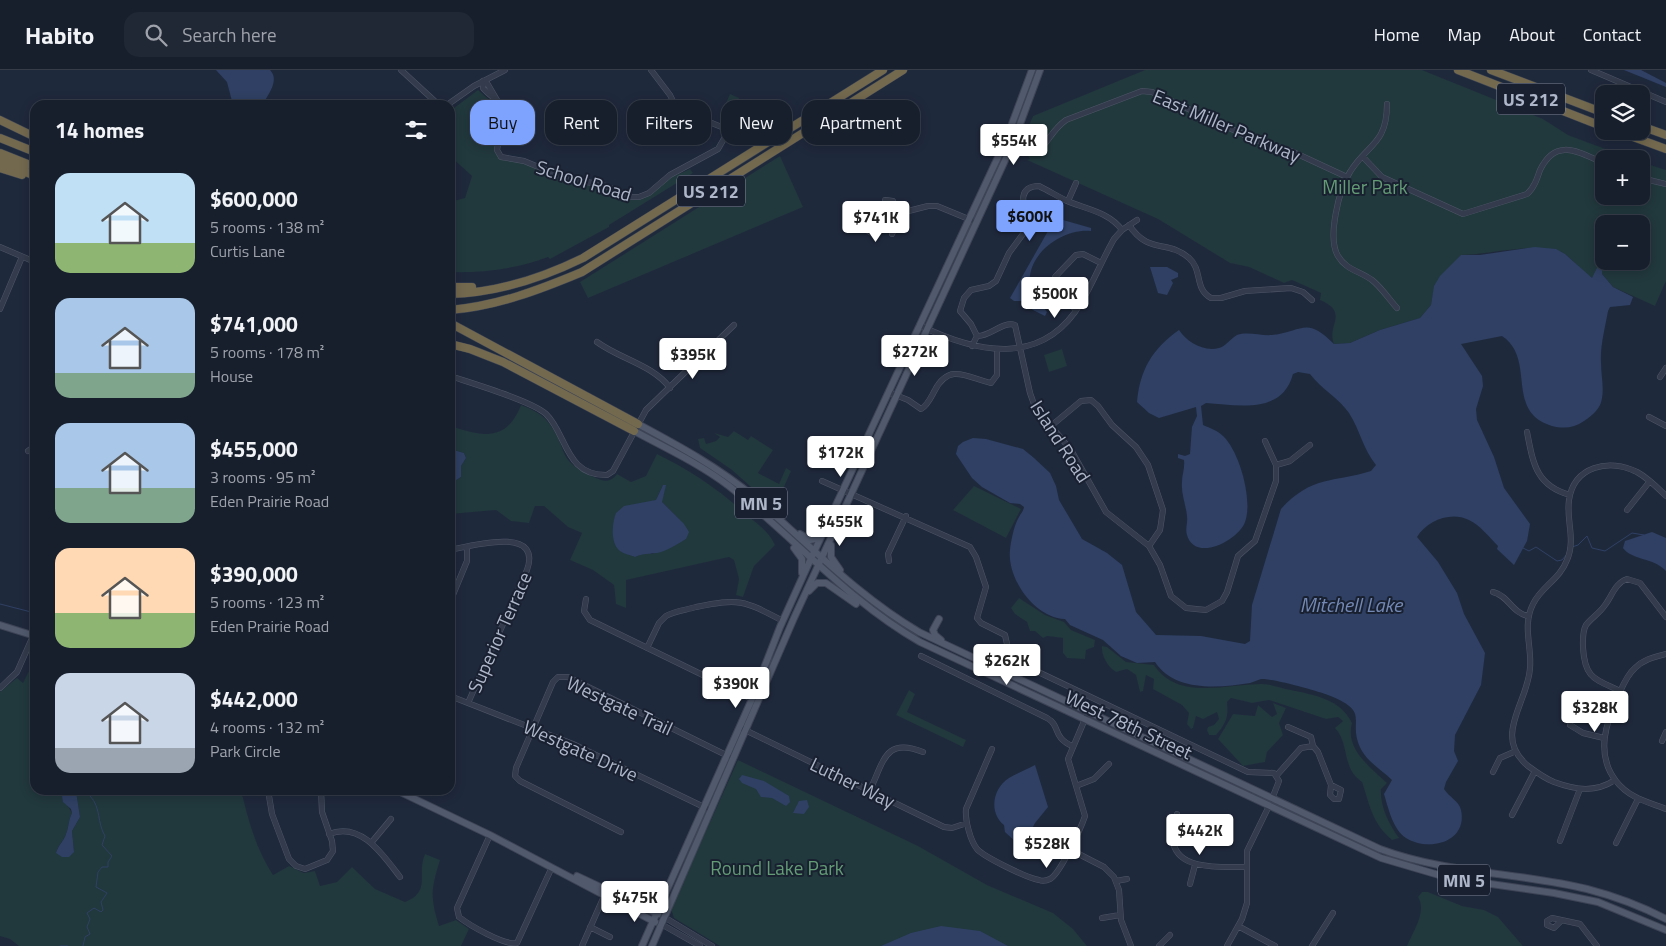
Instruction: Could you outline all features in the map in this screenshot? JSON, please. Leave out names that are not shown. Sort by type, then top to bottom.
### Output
[{"type":"highway","points":[[838,97],[874,70]]},
{"type":"highway","name":"US 212","points":[[455,293],[504,286],[538,277],[583,258],[883,70]]},
{"type":"highway","name":"US 212","points":[[455,304],[512,298],[537,291],[582,272],[903,70]]},
{"type":"highway","name":"US 212","points":[[1458,70],[1595,123]]},
{"type":"highway","name":"US 212","points":[[1491,70],[1595,110]]},
{"type":"highway","points":[[0,120],[30,135]]},
{"type":"highway","points":[[1650,128],[1666,133]]},
{"type":"highway","points":[[0,138],[30,149]]},
{"type":"highway","points":[[1641,140],[1666,149]]},
{"type":"highway","points":[[0,153],[30,165]]},
{"type":"highway","points":[[0,161],[30,174]]},
{"type":"highway","points":[[0,168],[30,178]]},
{"type":"highway","points":[[455,287],[504,286]]},
{"type":"highway","points":[[455,309],[490,304],[512,298]]},
{"type":"highway","name":"MN 5","points":[[455,326],[636,427]]},
{"type":"highway","name":"MN 5","points":[[455,345],[503,362],[636,427]]},
{"type":"main road","points":[[652,946],[733,759],[752,699],[783,621],[843,490],[892,393],[968,219],[1007,145],[1032,70]]},
{"type":"main road","points":[[922,327],[976,222],[1040,70]]},
{"type":"main road","points":[[642,946],[726,755],[743,729],[852,493],[892,393]]},
{"type":"main road","name":"West 78th Street","points":[[636,427],[700,466],[745,500],[854,597],[902,632],[1084,720],[1368,853],[1401,866],[1450,878],[1590,900],[1638,916],[1666,930]]},
{"type":"main road","name":"West 78th Street","points":[[636,427],[705,460],[778,519],[870,600],[919,632],[993,668],[1272,799],[1397,855],[1437,865],[1586,889],[1627,902],[1666,919]]},
{"type":"main road","points":[[745,500],[798,552],[803,563],[801,580]]},
{"type":"main road","points":[[778,519],[810,540],[818,538],[826,529]]},
{"type":"main road","points":[[833,535],[830,553],[837,567],[866,593],[919,632]]},
{"type":"main road","points":[[800,604],[813,586],[821,582],[826,583],[875,617],[902,632]]},
{"type":"main road","points":[[939,619],[933,627],[937,637],[979,658],[993,668]]},
{"type":"main road","points":[[0,625],[30,635]]},
{"type":"main road","points":[[406,795],[552,867],[664,917]]},
{"type":"main road","points":[[606,892],[661,924]]},
{"type":"street","points":[[401,70],[434,100]]},
{"type":"street","points":[[454,100],[504,70]]},
{"type":"street","name":"School Road","points":[[483,81],[483,88],[509,112],[511,118],[507,138],[498,144],[497,147],[501,156],[524,161],[565,178],[603,185],[632,197],[639,197],[649,193],[670,176],[718,149],[729,130],[677,109],[670,95],[651,70]]},
{"type":"street","points":[[1591,70],[1666,102]]},
{"type":"street","name":"East Miller Parkway","points":[[1007,145],[1026,152],[1039,150],[1046,145],[1066,120],[1142,91],[1152,92],[1249,137],[1291,151],[1347,177]]},
{"type":"street","points":[[1387,104],[1382,133],[1347,177],[1333,233],[1334,249],[1346,266],[1373,281],[1397,308]]},
{"type":"street","points":[[1363,157],[1382,177],[1463,214],[1524,196],[1531,190],[1546,159],[1559,150],[1574,151],[1595,159]]},
{"type":"street","points":[[1650,180],[1666,184]]},
{"type":"street","points":[[1068,201],[1076,183]]},
{"type":"street","points":[[972,346],[976,336],[971,324],[960,311],[960,306],[971,290],[989,286],[999,278],[1009,253],[1024,234],[1031,216],[1023,204],[1024,192],[1032,187],[1039,186],[1068,201],[1096,210],[1112,220],[1122,230]]},
{"type":"street","points":[[885,200],[893,201],[898,214],[898,222],[892,234]]},
{"type":"street","points":[[934,213],[935,206]]},
{"type":"street","points":[[877,219],[935,206],[976,222]]},
{"type":"street","points":[[922,327],[958,343],[997,350],[1020,348],[1050,335],[1076,310],[1101,263],[1122,230],[1137,220]]},
{"type":"street","points":[[1129,226],[1142,242],[1177,250],[1188,257],[1197,268],[1200,287],[1211,298],[1221,298],[1245,291],[1273,291],[1291,288],[1303,292],[1312,300]]},
{"type":"street","points":[[0,246],[30,260]]},
{"type":"street","points":[[1076,310],[1057,289],[1055,277],[1074,257],[1080,254],[1101,263]]},
{"type":"street","points":[[0,309],[22,257]]},
{"type":"street","name":"Island Road","points":[[976,336],[1014,324],[1032,400],[1050,426],[1071,450],[1106,512],[1149,546],[1160,565],[1171,596],[1180,605],[1199,611],[1217,605],[1227,592],[1238,556],[1255,541],[1276,481],[1276,464]]},
{"type":"street","points":[[455,378],[542,411],[554,424],[570,457],[580,466],[598,474],[607,475],[612,471],[646,410],[734,325]]},
{"type":"street","points":[[597,342],[610,352],[663,378],[670,388]]},
{"type":"street","points":[[892,393],[921,409],[929,401],[941,380],[948,375],[967,375],[991,383],[997,375],[997,350]]},
{"type":"street","points":[[1660,377],[1666,368]]},
{"type":"street","points":[[1050,426],[1081,401],[1091,400],[1098,406],[1112,425],[1136,447],[1148,465],[1163,510],[1160,530],[1149,546]]},
{"type":"street","points":[[1649,417],[1666,426]]},
{"type":"street","points":[[1527,432],[1534,463],[1542,479],[1553,489],[1570,495]]},
{"type":"street","points":[[1265,441],[1276,464],[1290,461],[1310,445]]},
{"type":"street","points":[[1615,780],[1598,788],[1580,789],[1552,781],[1535,771],[1521,759],[1516,751],[1512,739],[1512,725],[1526,688],[1530,667],[1528,616],[1537,597],[1561,573],[1569,558],[1572,533],[1568,509],[1570,495],[1580,476],[1598,466],[1626,468],[1650,481],[1666,496]]},
{"type":"street","points":[[822,481],[906,516],[964,543],[974,552],[986,587],[976,618],[981,623],[1005,635],[1010,657],[1016,662],[1248,772],[1270,772],[1277,775]]},
{"type":"street","points":[[1627,510],[1650,481]]},
{"type":"street","points":[[889,562],[888,554],[906,516]]},
{"type":"street","name":"Superior Terrace","points":[[455,549],[504,541],[516,542],[525,548],[529,564],[468,703]]},
{"type":"street","points":[[455,590],[467,562],[467,547]]},
{"type":"street","points":[[1620,691],[1592,677],[1585,667],[1583,639],[1587,624],[1604,606],[1619,584],[1627,579],[1640,583],[1666,616]]},
{"type":"street","points":[[1493,592],[1503,596],[1516,611],[1528,616]]},
{"type":"street","points":[[586,599],[584,611],[587,618],[752,699]]},
{"type":"street","points":[[647,648],[659,622],[666,616],[720,602],[736,600],[746,603],[783,621]]},
{"type":"street","points":[[0,688],[17,672],[30,644]]},
{"type":"street","points":[[1666,654],[1641,663],[1630,673],[1607,722],[1604,738],[1607,762],[1615,780],[1628,793],[1638,799],[1666,809]]},
{"type":"street","points":[[921,656],[1047,718],[1053,722],[1060,739],[1072,746]]},
{"type":"street","name":"Westgate Trail","points":[[533,728],[553,682],[558,677],[565,676],[733,759]]},
{"type":"street","name":"Westgate Drive","points":[[455,698],[588,750],[710,810]]},
{"type":"street","points":[[992,749],[967,804],[965,814],[974,843],[979,851],[1038,880],[1048,880],[1056,874],[1085,816],[1068,759],[1088,712]]},
{"type":"street","points":[[1570,725],[1583,734],[1604,738]]},
{"type":"street","points":[[1288,727],[1311,737],[1313,746],[1318,752],[1331,785]]},
{"type":"street","points":[[533,728],[516,768],[518,779],[621,832]]},
{"type":"street","name":"Luther Way","points":[[743,729],[948,828],[967,824]]},
{"type":"street","points":[[1662,741],[1666,732]]},
{"type":"street","points":[[870,790],[886,757],[893,749],[908,746],[923,752]]},
{"type":"street","points":[[1272,799],[1278,787],[1277,775],[1301,748],[1313,746]]},
{"type":"street","points":[[1493,772],[1500,758],[1516,751]]},
{"type":"street","points":[[1076,786],[1094,779],[1109,764]]},
{"type":"street","points":[[1512,815],[1535,771]]},
{"type":"street","points":[[1560,841],[1580,789]]},
{"type":"street","points":[[269,795],[274,822],[289,859],[296,866],[305,869],[327,860],[333,851],[322,812],[321,795]]},
{"type":"street","points":[[1616,843],[1638,799]]},
{"type":"street","points":[[1227,946],[1238,926],[1247,903],[1247,851],[1269,806]]},
{"type":"street","points":[[1177,814],[1174,827],[1175,846],[1181,856],[1195,865],[1246,867]]},
{"type":"street","points":[[371,843],[391,819]]},
{"type":"street","points":[[329,834],[345,830],[371,843],[400,877]]},
{"type":"street","points":[[490,835],[457,908],[459,917],[469,925],[508,944],[517,943],[552,867]]},
{"type":"street","points":[[1069,849],[1104,867],[1116,881],[1120,915],[1131,946]]},
{"type":"street","points":[[1190,884],[1195,865]]},
{"type":"street","points":[[1116,881],[1126,878]]},
{"type":"street","points":[[582,946],[606,892]]},
{"type":"street","points":[[1312,946],[1333,914]]},
{"type":"street","points":[[1102,918],[1120,915]]},
{"type":"street","points":[[664,917],[712,946]]},
{"type":"street","points":[[1561,921],[1580,924],[1597,946]]},
{"type":"street","points":[[661,924],[700,946]]},
{"type":"street","points":[[1238,926],[1275,946]]},
{"type":"street","points":[[590,927],[610,936]]},
{"type":"street","points":[[1159,946],[1170,935]]},
{"type":"green space","name":"Miller Park","points":[[1145,70],[1422,70],[1543,119],[1568,135],[1608,150],[1595,150],[1595,205],[1650,205],[1650,165],[1666,170],[1666,281],[1655,306],[1613,287],[1602,274],[1592,278],[1566,255],[1557,250],[1531,248],[1461,255],[1433,294],[1431,305],[1420,318],[1380,330],[1350,343],[1334,344],[1332,337],[1336,315],[1329,305],[1320,300],[1321,293],[1292,280],[1284,283],[1249,267],[1230,263],[1158,219],[1027,160],[1030,159],[1021,145],[1033,116]]},
{"type":"green space","points":[[478,90],[489,100],[470,100],[470,145],[496,145],[495,152],[503,160],[523,162],[565,180],[600,186],[642,198],[670,178],[690,169],[693,173],[609,225],[609,227],[550,259],[548,257],[524,265],[500,269],[455,272],[455,201],[465,198],[472,176],[455,161],[455,107]]},
{"type":"green space","points":[[730,94],[739,98],[738,100],[727,100]]},
{"type":"green space","points":[[780,156],[803,207],[588,298],[580,282]]},
{"type":"green space","points":[[1062,349],[1067,366],[1049,372],[1044,355]]},
{"type":"green space","points":[[521,405],[532,410],[548,422],[555,432],[568,460],[583,471],[605,481],[610,480],[617,474],[631,482],[646,476],[657,454],[706,482],[764,529],[775,545],[754,566],[743,597],[736,595],[739,579],[734,560],[729,557],[626,580],[626,608],[616,604],[614,585],[593,570],[570,560],[582,533],[568,527],[544,506],[535,506],[529,523],[511,521],[496,510],[455,514],[455,481],[461,477],[461,466],[466,458],[464,453],[455,450],[455,427],[483,434],[492,434],[508,426]],"holes":[[[663,485],[661,501],[678,518],[686,539],[652,554],[645,552],[635,557],[629,554],[614,519],[626,507],[656,500]]]},
{"type":"green space","points":[[734,431],[748,440],[751,436],[773,450],[758,473],[779,484],[786,468],[791,471],[779,498],[768,502],[732,470],[700,448],[698,439],[704,438],[706,444],[716,441],[720,437],[714,433],[728,437]]},
{"type":"green space","points":[[974,486],[1021,509],[1006,538],[953,510]]},
{"type":"green space","points":[[1019,598],[1045,615],[1064,622],[1071,630],[1095,640],[1094,647],[1086,650],[1085,659],[1067,658],[1063,653],[1063,638],[1047,636],[1043,638],[1035,631],[1030,631],[1027,622],[1015,614],[1011,608]]},
{"type":"green space","points":[[1102,646],[1107,647],[1126,662],[1154,665],[1164,676],[1176,683],[1189,687],[1203,688],[1265,684],[1318,696],[1334,703],[1341,708],[1352,723],[1352,741],[1355,749],[1366,763],[1387,783],[1381,789],[1382,802],[1389,821],[1399,838],[1392,840],[1376,821],[1362,782],[1351,770],[1343,741],[1335,728],[1343,721],[1338,717],[1326,719],[1269,700],[1252,703],[1231,698],[1227,702],[1228,712],[1222,727],[1216,735],[1209,735],[1208,727],[1214,725],[1219,719],[1217,712],[1203,719],[1196,716],[1193,728],[1191,729],[1187,724],[1189,713],[1182,705],[1153,689],[1154,679],[1146,675],[1143,691],[1140,692],[1136,675],[1127,669],[1116,672],[1113,670],[1104,657]]},
{"type":"green space","points":[[30,669],[30,795],[63,795],[72,813],[66,834],[56,853],[74,852],[72,831],[80,817],[77,795],[242,795],[257,844],[273,875],[289,866],[304,873],[315,871],[320,886],[337,882],[352,867],[375,889],[405,902],[413,898],[421,887],[425,854],[440,860],[433,893],[436,916],[439,926],[456,920],[469,929],[461,946],[19,946],[10,939],[0,936],[0,692],[17,678],[23,683]]},
{"type":"green space","points":[[909,690],[915,694],[907,712],[966,740],[963,747],[896,715]]},
{"type":"green space","points":[[1273,703],[1286,708],[1279,723],[1283,735],[1267,752],[1265,762],[1243,766],[1218,739],[1233,714],[1255,716],[1258,705],[1272,717],[1277,714]]},
{"type":"green space","name":"Round Lake Park","points":[[738,760],[918,846],[987,885],[1053,913],[1073,929],[1087,946],[720,946],[674,918],[671,909]]},
{"type":"green space","points":[[1422,892],[1428,892],[1462,906],[1484,910],[1498,917],[1523,946],[1407,946],[1420,915],[1421,909],[1418,897]]},
{"type":"water","points":[[216,70],[270,70],[274,78],[270,92],[265,100],[232,100],[227,82]]},
{"type":"water","points":[[1624,70],[1641,70],[1666,83],[1666,87]]},
{"type":"water","points":[[1063,220],[1091,228],[1091,231],[1079,231],[1056,240],[1046,247],[1032,266],[1031,290],[1047,312],[1045,316],[1033,310],[1022,301],[1014,301],[1010,298],[1048,231]]},
{"type":"water","name":"Mitchell Lake","points":[[1535,247],[1556,249],[1565,254],[1592,278],[1596,270],[1602,270],[1602,274],[1613,287],[1633,297],[1630,305],[1610,307],[1608,311],[1601,350],[1603,389],[1601,402],[1596,411],[1573,426],[1565,428],[1552,426],[1538,419],[1529,409],[1524,397],[1518,358],[1512,346],[1502,336],[1461,344],[1482,376],[1483,386],[1476,409],[1477,420],[1494,457],[1504,488],[1530,524],[1527,541],[1514,565],[1497,549],[1498,546],[1481,528],[1462,517],[1447,517],[1433,522],[1421,531],[1417,537],[1438,562],[1457,593],[1464,614],[1485,653],[1481,685],[1455,735],[1454,751],[1458,761],[1444,789],[1458,804],[1461,810],[1462,821],[1452,837],[1444,842],[1425,844],[1406,838],[1398,830],[1384,794],[1392,780],[1372,763],[1362,751],[1356,732],[1354,712],[1342,701],[1315,691],[1266,679],[1224,686],[1198,686],[1185,683],[1174,679],[1164,672],[1155,662],[1137,663],[1121,656],[1103,640],[1070,625],[1065,619],[1043,612],[1025,595],[1013,573],[1010,561],[1014,529],[1024,507],[1020,504],[1010,503],[982,487],[972,478],[956,454],[958,446],[973,438],[986,439],[1023,449],[1034,458],[1050,473],[1056,486],[1059,500],[1082,539],[1107,553],[1122,565],[1136,612],[1156,635],[1201,636],[1245,644],[1250,641],[1252,605],[1281,509],[1292,498],[1313,485],[1371,471],[1376,465],[1368,453],[1349,413],[1310,374],[1298,372],[1293,374],[1287,387],[1279,396],[1269,402],[1245,406],[1206,403],[1201,406],[1203,425],[1223,436],[1235,453],[1246,490],[1247,513],[1245,522],[1235,536],[1217,546],[1199,547],[1192,543],[1186,533],[1187,516],[1182,486],[1184,460],[1178,458],[1178,454],[1185,456],[1190,454],[1192,427],[1197,416],[1196,407],[1159,418],[1149,413],[1137,402],[1141,380],[1149,361],[1161,345],[1179,330],[1191,342],[1207,349],[1221,347],[1235,336],[1241,334],[1272,335],[1305,328],[1317,330],[1334,344],[1350,343],[1380,330],[1420,318],[1431,305],[1434,286],[1440,276],[1461,255],[1480,255]]},
{"type":"water","points":[[1150,267],[1167,267],[1178,273],[1178,277],[1171,280],[1173,283],[1167,295],[1158,293]]},
{"type":"water","points":[[455,450],[464,453],[466,458],[461,466],[461,477],[455,481]]},
{"type":"water","points":[[663,485],[666,485],[662,502],[684,524],[689,532],[686,539],[660,552],[635,557],[622,552],[617,547],[613,538],[616,513],[624,506],[656,500]]},
{"type":"water","points":[[1652,532],[1666,538],[1666,571],[1655,563],[1632,555],[1623,548],[1625,541]]},
{"type":"water","points":[[1035,765],[1048,807],[1035,823],[1025,842],[1017,843],[1005,832],[1004,825],[996,814],[994,801],[1003,783]]},
{"type":"water","points":[[742,775],[764,781],[789,796],[790,802],[786,806],[772,798],[761,797],[756,789],[742,783],[739,779]]},
{"type":"water","points":[[77,795],[80,817],[72,831],[74,852],[69,857],[62,857],[56,853],[68,829],[72,813],[71,809],[63,802],[62,796]]},
{"type":"water","points":[[807,800],[809,807],[804,814],[793,813],[799,801]]},
{"type":"water","points":[[941,926],[980,931],[1008,946],[881,946],[911,933]]},
{"type":"waterway","points":[[1572,547],[1578,545],[1587,536],[1592,548],[1605,551],[1632,533],[1644,535]]},
{"type":"waterway","points":[[1523,548],[1529,551],[1536,547],[1557,561],[1562,560],[1567,554]]},
{"type":"waterway","points":[[0,604],[30,612]]},
{"type":"waterway","points":[[83,946],[85,937],[90,934],[87,927],[90,919],[87,913],[94,908],[101,912],[103,910],[101,902],[107,893],[96,887],[98,872],[102,867],[108,867],[108,862],[112,856],[102,845],[105,836],[96,805],[91,795]]},
{"type":"waterway","points":[[60,946],[68,946]]}]
